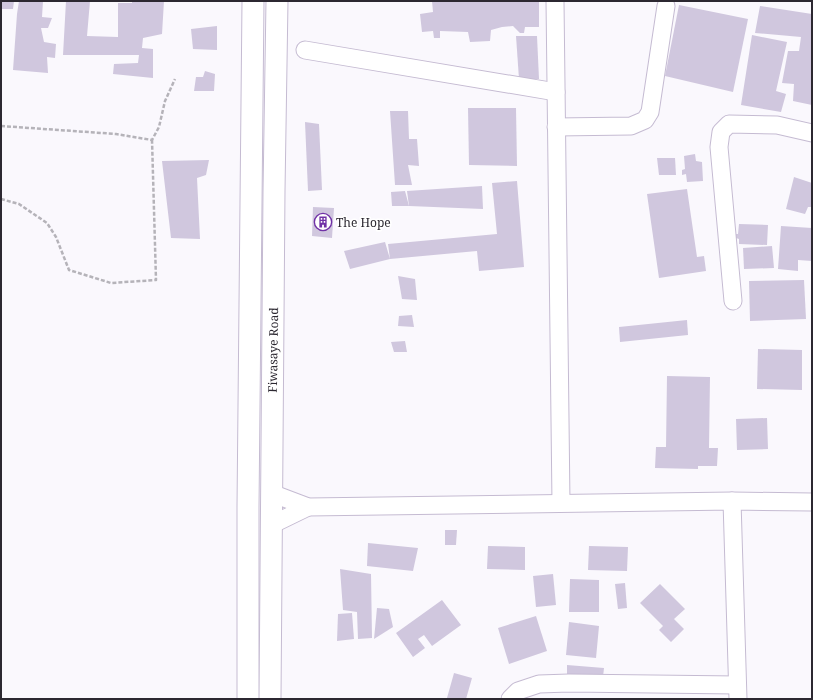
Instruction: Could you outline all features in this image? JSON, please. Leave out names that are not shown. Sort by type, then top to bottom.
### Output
[{"type":"main road","name":"Fiwasaye Road","points":[[248,699],[248,507],[253,1]]},
{"type":"main road","name":"Fiwasaye Road","points":[[270,699],[277,1]]},
{"type":"street","points":[[555,1],[561,503]]},
{"type":"street","points":[[556,127],[632,126],[645,120],[650,112],[666,6]]},
{"type":"street","points":[[305,50],[556,92]]},
{"type":"street","points":[[733,301],[719,147],[721,132],[729,124],[776,125],[812,134]]},
{"type":"street","points":[[271,493],[308,507],[732,501],[812,502]]},
{"type":"street","points":[[510,699],[518,691],[539,684],[569,683],[738,692],[732,501]]},
{"type":"street","points":[[271,525],[308,507]]},
{"type":"path","points":[[1,199],[19,204],[47,223],[56,237],[69,270],[111,283],[156,280],[152,140],[160,127],[165,101],[176,79]]},
{"type":"path","points":[[1,126],[116,134],[152,140]]},
{"type":"building","points":[[1,1],[14,1],[13,9],[1,9]]},
{"type":"building","points":[[19,1],[43,1],[42,17],[52,18],[48,28],[41,28],[44,42],[56,44],[55,58],[47,57],[48,73],[13,70]]},
{"type":"building","points":[[66,1],[90,1],[87,36],[118,37],[118,3],[132,3],[132,1],[164,1],[162,34],[143,38],[142,48],[153,49],[153,78],[113,74],[114,64],[138,63],[139,55],[63,55]]},
{"type":"building","points":[[432,1],[539,1],[539,27],[525,27],[524,33],[520,33],[513,26],[491,30],[490,41],[470,42],[468,32],[440,31],[440,38],[434,38],[433,31],[422,32],[420,14],[433,12]]},
{"type":"building","points":[[679,5],[748,19],[733,92],[665,76]]},
{"type":"building","points":[[760,6],[812,14],[812,105],[793,101],[794,84],[782,83],[788,51],[799,51],[801,37],[755,33]]},
{"type":"building","points":[[217,26],[217,50],[193,49],[191,29]]},
{"type":"building","points":[[752,35],[787,42],[776,91],[786,94],[781,112],[741,105]]},
{"type":"building","points":[[516,36],[537,36],[539,79],[519,79]]},
{"type":"building","points":[[205,71],[215,74],[214,91],[194,91],[196,77],[203,77]]},
{"type":"building","points":[[468,108],[516,108],[517,166],[469,165]]},
{"type":"building","points":[[390,111],[408,111],[409,139],[417,139],[419,166],[408,165],[412,185],[395,185]]},
{"type":"building","points":[[305,122],[319,124],[322,190],[308,191]]},
{"type":"building","points":[[695,154],[696,161],[702,162],[703,181],[687,182],[686,174],[682,175],[682,170],[685,169],[684,156]]},
{"type":"building","points":[[657,158],[675,158],[676,175],[659,175]]},
{"type":"building","points":[[209,160],[206,175],[197,178],[200,239],[171,238],[162,161]]},
{"type":"building","points":[[794,177],[812,183],[812,207],[808,207],[805,214],[786,209]]},
{"type":"building","points":[[517,181],[524,267],[479,271],[477,251],[390,259],[388,244],[497,234],[492,183]]},
{"type":"building","points":[[482,186],[483,209],[409,206],[407,191]]},
{"type":"building","points":[[687,189],[697,257],[704,256],[706,271],[659,278],[647,194]]},
{"type":"building","points":[[405,191],[409,206],[392,206],[391,192]]},
{"type":"building","name":"The Hope","points":[[313,207],[334,208],[332,238],[312,236]]},
{"type":"building","points":[[739,224],[768,225],[767,245],[739,244],[739,239],[736,238],[736,234],[738,234]]},
{"type":"building","points":[[781,226],[812,228],[812,261],[798,260],[798,271],[778,269]]},
{"type":"building","points":[[385,242],[390,259],[350,269],[344,251]]},
{"type":"building","points":[[772,246],[774,268],[744,269],[743,248]]},
{"type":"building","points":[[398,276],[415,279],[417,300],[402,299]]},
{"type":"building","points":[[804,280],[806,319],[750,321],[749,281]]},
{"type":"building","points":[[412,315],[414,327],[398,326],[399,316]]},
{"type":"building","points":[[687,320],[688,335],[620,342],[619,327]]},
{"type":"building","points":[[405,341],[407,352],[394,352],[391,342]]},
{"type":"building","points":[[758,349],[802,350],[802,390],[757,389]]},
{"type":"building","points":[[667,376],[710,377],[709,448],[718,448],[717,466],[698,466],[698,469],[655,468],[656,447],[666,447]]},
{"type":"building","points":[[767,418],[768,449],[737,450],[736,419]]},
{"type":"building","points":[[445,530],[457,530],[456,545],[445,545]]},
{"type":"building","points":[[368,543],[418,548],[413,571],[367,566]]},
{"type":"building","points":[[488,546],[525,547],[525,570],[487,569]]},
{"type":"building","points":[[589,546],[628,547],[627,571],[588,570]]},
{"type":"building","points":[[340,569],[371,574],[372,638],[358,639],[357,612],[343,610]]},
{"type":"building","points":[[553,574],[556,605],[536,607],[533,576]]},
{"type":"building","points":[[570,579],[599,580],[599,612],[569,612]]},
{"type":"building","points":[[625,583],[627,608],[618,609],[615,584]]},
{"type":"building","points":[[660,584],[685,609],[674,619],[684,629],[671,642],[659,630],[663,626],[640,603]]},
{"type":"building","points":[[442,600],[461,625],[432,646],[424,635],[418,639],[425,648],[413,657],[396,633]]},
{"type":"building","points":[[377,608],[389,609],[393,627],[374,639]]},
{"type":"building","points":[[352,613],[354,639],[337,641],[338,614]]},
{"type":"building","points":[[536,616],[547,651],[509,664],[498,628]]},
{"type":"building","points":[[569,622],[599,626],[596,658],[566,655]]},
{"type":"building","points":[[567,665],[604,668],[603,677],[567,675]]},
{"type":"building","points":[[454,673],[472,678],[466,699],[447,698]]},
{"type":"place","name":"The Hope","points":[[323,222]]}]
